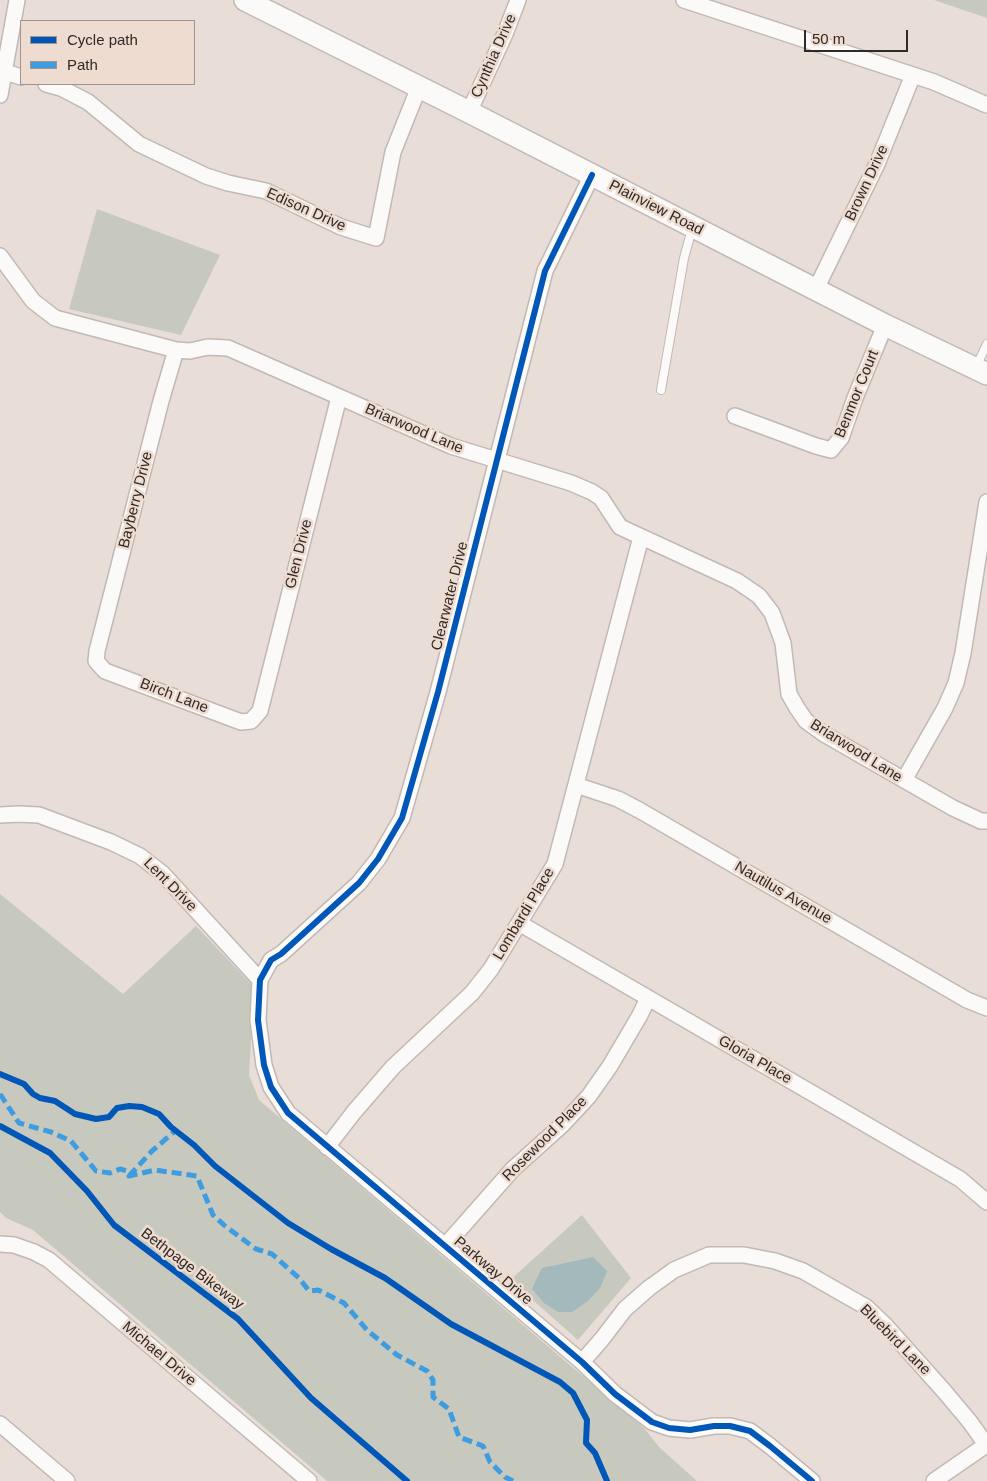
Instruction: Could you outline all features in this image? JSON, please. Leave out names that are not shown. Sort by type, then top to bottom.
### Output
[{"type":"main road","name":"Plainview Road","points":[[245,0],[419,86],[885,325],[981,371]]},
{"type":"street","points":[[0,95],[17,0]]},
{"type":"street","name":"Cynthia Drive","points":[[469,112],[505,34],[518,0]]},
{"type":"street","points":[[684,0],[934,82],[987,105]]},
{"type":"street","points":[[5,72],[20,77]]},
{"type":"street","name":"Brown Drive","points":[[816,289],[877,164],[913,76]]},
{"type":"street","name":"Edison Drive","points":[[50,85],[61,88],[88,102],[139,144],[206,176],[266,191],[341,226],[376,238],[393,152],[419,86]]},
{"type":"street","name":"Clearwater Drive","points":[[260,980],[271,960],[281,954],[359,883],[378,859],[402,818],[438,692],[545,271],[592,175]]},
{"type":"street","name":"Briarwood Lane","points":[[0,256],[34,301],[55,318],[176,350],[190,351],[208,347],[228,348],[451,446],[571,483],[592,492],[601,498],[620,527],[737,581],[759,596],[772,613],[783,643],[790,694],[806,720],[824,734],[954,808],[980,821],[987,821]]},
{"type":"street","name":"Benmor Court","points":[[735,416],[831,450],[841,438],[885,325]]},
{"type":"street","name":"Bayberry Drive","points":[[97,651],[161,400],[176,350]]},
{"type":"street","name":"Glen Drive","points":[[260,710],[339,397]]},
{"type":"street","points":[[904,780],[945,708],[956,683],[986,521],[987,502]]},
{"type":"street","name":"Lombardi Place","points":[[328,1147],[354,1112],[393,1067],[472,993],[491,969],[555,864],[641,537]]},
{"type":"street","name":"Birch Lane","points":[[97,651],[96,661],[105,670],[241,722],[251,721],[260,710]]},
{"type":"street","name":"Nautilus Avenue","points":[[576,785],[618,799],[639,810],[967,1000],[987,1008]]},
{"type":"street","name":"Lent Drive","points":[[0,815],[39,815],[111,842],[140,856],[163,874],[260,980]]},
{"type":"street","name":"Gloria Place","points":[[519,923],[960,1179],[987,1202]]},
{"type":"street","name":"Parkway Drive","points":[[260,980],[258,1020],[264,1065],[271,1086],[288,1113],[582,1362],[615,1394],[652,1422],[669,1428],[690,1430],[714,1426],[730,1426],[750,1431],[812,1481]]},
{"type":"street","name":"Rosewood Place","points":[[445,1246],[513,1169],[562,1125],[589,1096],[610,1066],[648,998]]},
{"type":"street","name":"Michael Drive","points":[[0,1244],[14,1245],[34,1252],[48,1260],[309,1481]]},
{"type":"street","name":"Bluebird Lane","points":[[582,1362],[625,1309],[674,1270],[709,1255],[744,1255],[775,1261],[803,1271],[866,1307],[885,1325],[944,1391],[970,1422],[986,1446]]},
{"type":"street","points":[[0,1424],[67,1481]]},
{"type":"street","points":[[934,1481],[986,1446]]},
{"type":"lane","points":[[661,390],[682,267],[693,227]]},
{"type":"lane","points":[[981,371],[987,344]]},
{"type":"shaded area","points":[[934,0],[987,0],[987,18]]},
{"type":"shaded area","points":[[97,209],[220,255],[181,335],[69,309]]},
{"type":"shaded area","points":[[0,894],[123,994],[196,926],[254,987],[249,1075],[259,1100],[645,1429],[659,1447],[697,1481],[327,1481],[33,1230],[6,1218],[0,1212]]},
{"type":"shaded area","points":[[582,1215],[631,1278],[578,1340],[510,1280]]},
{"type":"shaded area","points":[[593,1257],[607,1271],[600,1288],[588,1301],[572,1312],[558,1312],[544,1303],[532,1289],[542,1268]]},
{"type":"marked path","points":[[0,1094],[19,1123],[51,1132],[71,1141],[96,1171],[110,1173],[120,1169],[127,1171],[129,1176],[155,1170],[197,1176],[213,1215],[225,1226],[256,1249],[272,1254],[299,1278],[309,1291],[318,1290],[344,1303],[367,1330],[397,1355],[427,1371],[433,1380],[433,1397],[449,1409],[459,1437],[483,1446],[490,1462],[505,1477],[513,1481]]},
{"type":"marked path","points":[[129,1176],[152,1151],[175,1131]]},
{"type":"cycle path","points":[[592,175],[545,271],[438,692],[402,818],[378,859],[359,883],[281,954],[271,960],[260,980],[258,1020],[264,1065],[271,1087],[288,1113],[582,1362],[615,1394],[652,1422],[669,1428],[690,1430],[714,1426],[730,1426],[750,1431],[812,1481]]},
{"type":"cycle path","points":[[0,1074],[24,1084],[33,1094],[40,1098],[55,1101],[75,1114],[96,1119],[109,1117],[117,1108],[129,1106],[142,1107],[159,1114],[215,1166],[288,1223],[385,1278],[451,1324],[560,1382],[573,1393],[587,1420],[586,1443],[595,1453],[607,1481]]},
{"type":"cycle path","name":"Bethpage Bikeway","points":[[0,1126],[50,1153],[87,1191],[114,1225],[238,1319],[311,1398],[407,1481]]}]
